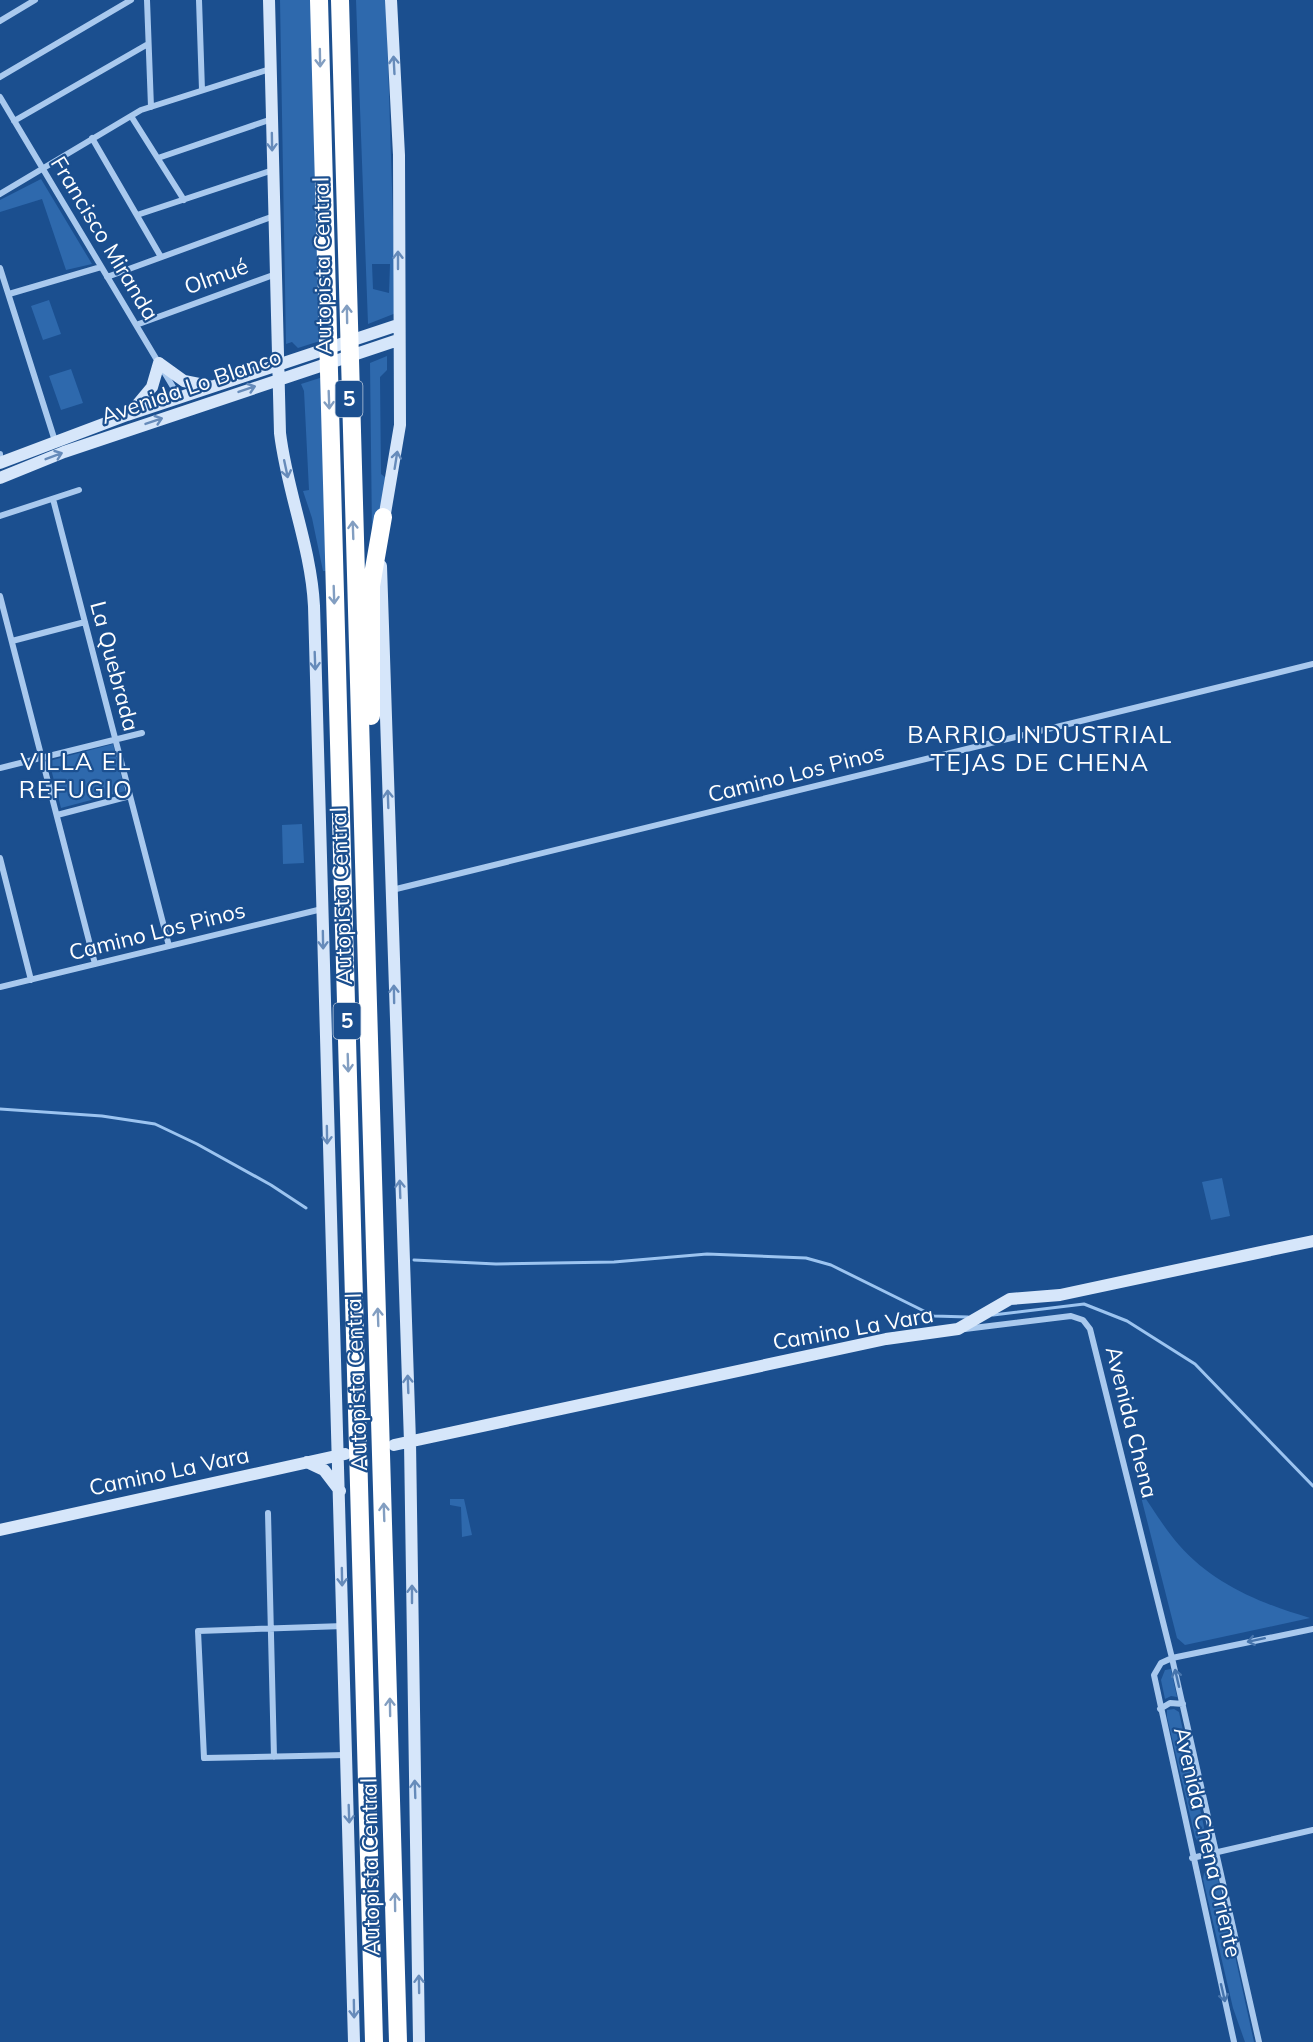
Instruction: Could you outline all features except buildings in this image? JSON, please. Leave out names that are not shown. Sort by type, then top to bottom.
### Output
[{"type":"highway","name":"Autopista Central","points":[[319,0],[374,2042]]},
{"type":"highway","name":"Autopista Central","points":[[340,0],[348,378],[398,2042]]},
{"type":"highway","points":[[362,798],[371,736],[371,586],[383,517]]},
{"type":"street","points":[[0,21],[35,0]]},
{"type":"street","points":[[0,77],[131,0]]},
{"type":"street","points":[[147,0],[151,107]]},
{"type":"street","points":[[199,0],[202,90]]},
{"type":"street","points":[[269,0],[277,364],[282,450],[307,548],[313,586],[328,1172],[343,1455],[340,1491],[354,2042]]},
{"type":"street","points":[[391,0],[399,155],[393,341],[400,425],[396,463],[383,517],[382,654],[410,1442],[419,2042]]},
{"type":"street","points":[[14,121],[148,45]]},
{"type":"street","points":[[0,194],[131,116],[151,107],[270,69]]},
{"type":"street","name":"Francisco Miranda","points":[[0,97],[179,397]]},
{"type":"street","points":[[131,116],[184,200]]},
{"type":"street","points":[[158,158],[272,119]]},
{"type":"street","points":[[92,138],[161,256]]},
{"type":"street","points":[[137,215],[273,170]]},
{"type":"street","points":[[107,277],[274,216]]},
{"type":"street","points":[[9,294],[101,267]]},
{"type":"street","points":[[0,268],[55,441]]},
{"type":"street","name":"Olmué","points":[[136,325],[276,274]]},
{"type":"street","name":"Avenida Lo Blanco","points":[[0,463],[16,455],[127,415],[393,326]]},
{"type":"street","name":"Avenida Lo Blanco","points":[[0,478],[64,452],[393,341]]},
{"type":"street","points":[[127,415],[147,395],[155,380],[159,363],[184,381],[213,386]]},
{"type":"street","points":[[179,397],[185,403],[195,407]]},
{"type":"street","name":"Avenida Lo Blanco","points":[[0,455],[16,455]]},
{"type":"street","points":[[0,516],[79,490]]},
{"type":"street","name":"La Quebrada","points":[[53,499],[169,946]]},
{"type":"street","points":[[0,596],[95,964]]},
{"type":"street","points":[[12,641],[85,622]]},
{"type":"street","name":"Camino Los Pinos","points":[[392,890],[1313,664]]},
{"type":"street","points":[[0,768],[142,733]]},
{"type":"street","points":[[57,815],[130,796]]},
{"type":"street","points":[[0,858],[31,980]]},
{"type":"street","name":"Camino Los Pinos","points":[[0,987],[322,909]]},
{"type":"street","name":"Camino La Vara","points":[[394,1445],[886,1339],[963,1326],[994,1306],[1010,1299],[1060,1295],[1313,1242]]},
{"type":"street","name":"Avenida Chena","points":[[963,1326],[1071,1316],[1079,1317],[1087,1324],[1172,1658],[1259,2042]]},
{"type":"street","name":"Camino La Vara","points":[[0,1530],[343,1455]]},
{"type":"street","points":[[306,1462],[324,1470],[340,1491]]},
{"type":"street","points":[[268,1513],[274,1757]]},
{"type":"street","points":[[344,1626],[198,1631],[204,1758],[347,1755]]},
{"type":"street","points":[[1172,1658],[1313,1629]]},
{"type":"street","name":"Avenida Chena Oriente","points":[[1172,1658],[1161,1663],[1154,1675],[1192,1858],[1234,2042]]},
{"type":"street","points":[[1160,1709],[1170,1703],[1183,1704]]},
{"type":"street","points":[[1192,1858],[1313,1830]]},
{"type":"shaded area","points":[[280,0],[311,0],[323,340],[298,348],[292,342],[286,344]]},
{"type":"shaded area","points":[[356,0],[386,0],[396,313],[368,324]],"holes":[[[372,264],[390,264],[389,293],[373,289]]]},
{"type":"shaded area","points":[[41,179],[92,264],[66,270],[42,199],[0,212],[0,200]]},
{"type":"shaded area","points":[[49,300],[61,334],[43,340],[31,306]]},
{"type":"shaded area","points":[[387,356],[387,370],[380,377],[381,474],[386,478],[386,497],[372,533],[370,363]]},
{"type":"shaded area","points":[[71,369],[83,403],[61,410],[49,376]]},
{"type":"shaded area","points":[[323,377],[330,571],[323,571],[312,518],[303,491],[309,490],[304,391],[301,384]]},
{"type":"shaded area","points":[[113,744],[125,791],[61,808],[49,761]]},
{"type":"shaded area","points":[[302,824],[304,863],[283,864],[282,825]]},
{"type":"shaded area","points":[[1222,1178],[1230,1216],[1211,1220],[1202,1182]]},
{"type":"shaded area","points":[[1139,1489],[1163,1525],[1192,1559],[1207,1571],[1256,1599],[1310,1618],[1185,1645],[1177,1638]]},
{"type":"shaded area","points":[[450,1499],[464,1499],[472,1535],[462,1537],[461,1507],[450,1505]]},
{"type":"shaded area","points":[[1171,1669],[1177,1697],[1171,1696],[1165,1699],[1161,1680],[1165,1670]]},
{"type":"shaded area","points":[[1174,1709],[1179,1712],[1207,1841],[1198,1842],[1195,1837],[1167,1717],[1167,1710]]},
{"type":"shaded area","points":[[1211,1870],[1217,1874],[1254,2042],[1245,2042],[1233,2008],[1203,1879],[1204,1873]]},
{"type":"waterway","points":[[0,1109],[102,1116],[155,1124],[197,1144],[271,1185],[306,1208]]},
{"type":"waterway","points":[[414,1260],[496,1264],[614,1262],[707,1254],[806,1258],[831,1265],[934,1316],[968,1317]]},
{"type":"waterway","points":[[993,1315],[1084,1304],[1127,1321],[1195,1364],[1313,1486]]},
{"type":"district","name":"BARRIO INDUSTRIAL TEJAS DE CHENA","points":[[1040,749]]},
{"type":"district","name":"VILLA EL REFUGIO","points":[[76,776]]}]
